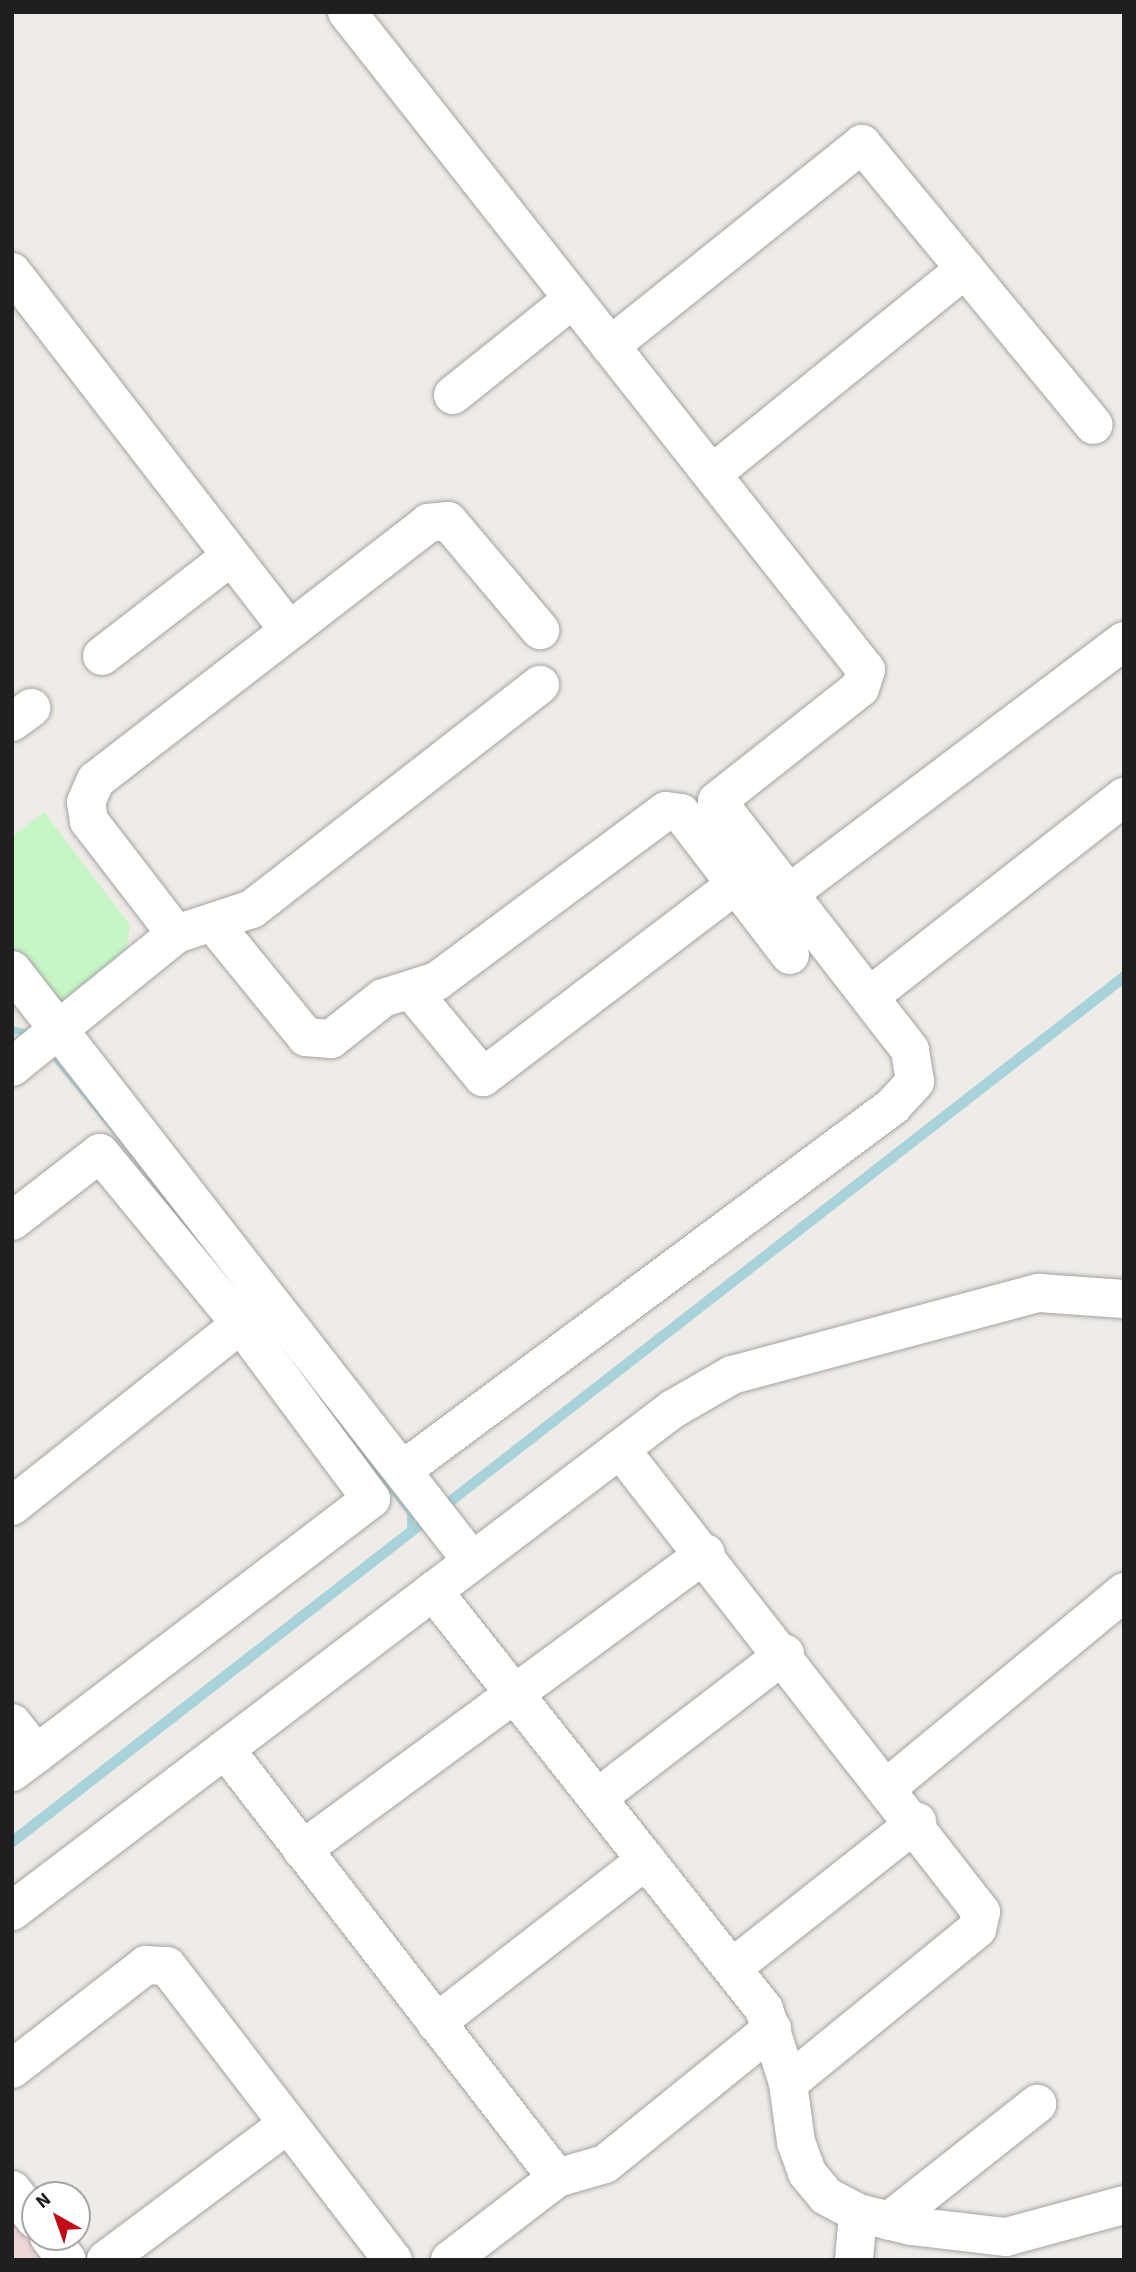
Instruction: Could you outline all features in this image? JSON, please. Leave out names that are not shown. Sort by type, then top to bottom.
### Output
[{"type":"street","points":[[347,12],[866,670],[860,688],[717,801],[791,892],[909,1049],[915,1082],[906,1094],[404,1469]]},
{"type":"street","points":[[610,346],[862,144],[1094,425]]},
{"type":"street","points":[[712,474],[965,269]]},
{"type":"street","points":[[12,272],[229,558],[289,631]]},
{"type":"street","points":[[453,395],[573,299]]},
{"type":"street","points":[[176,934],[89,821],[86,802],[96,780],[428,523],[449,521],[540,630]]},
{"type":"street","points":[[102,656],[229,558]]},
{"type":"street","points":[[791,892],[1124,641]]},
{"type":"street","points":[[12,1067],[60,1031],[176,934],[214,924],[251,909],[540,685]]},
{"type":"street","points":[[870,996],[1124,797]]},
{"type":"street","points":[[214,924],[306,1037],[331,1039],[383,998],[437,981],[666,811],[681,813],[790,955]]},
{"type":"street","points":[[411,990],[483,1077],[736,884]]},
{"type":"street","points":[[12,970],[404,1469],[472,1561]]},
{"type":"street","points":[[12,1221],[100,1153],[241,1324],[371,1499],[24,1763],[12,1723]]},
{"type":"street","points":[[12,1911],[673,1409],[732,1375],[808,1350],[1039,1293],[1124,1299]]},
{"type":"street","points":[[12,1506],[241,1324]]},
{"type":"street","points":[[620,1449],[706,1553],[974,1894],[981,1912],[976,1929],[788,2083]]},
{"type":"street","points":[[302,1850],[706,1553]]},
{"type":"street","points":[[433,1591],[732,1968],[772,2029],[788,2083],[807,2173],[826,2196],[874,2217],[1006,2237],[1025,2247],[1124,2205]]},
{"type":"street","points":[[889,1786],[1124,1592]]},
{"type":"street","points":[[597,1798],[785,1654]]},
{"type":"street","points":[[225,1749],[557,2178]]},
{"type":"street","points":[[732,1968],[917,1822]]},
{"type":"street","points":[[436,2023],[646,1860]]},
{"type":"street","points":[[12,2068],[146,1965],[167,1966],[393,2260]]},
{"type":"street","points":[[450,2260],[557,2178],[605,2164],[772,2029]]},
{"type":"street","points":[[854,2260],[874,2217],[1037,2104]]},
{"type":"street","points":[[106,2260],[288,2124]]},
{"type":"shaded area","points":[[12,2213],[21,2225],[21,2251],[41,2251],[48,2260],[12,2260]]},
{"type":"green space","points":[[44,812],[130,925],[126,951],[55,1008],[12,954],[12,837]]},
{"type":"water","points":[[1124,970],[1124,984],[12,1849],[12,1835],[407,1528],[407,1514],[128,1152],[51,1058],[27,1035],[12,1034],[12,1026],[36,1032],[414,1512],[414,1523]]}]
